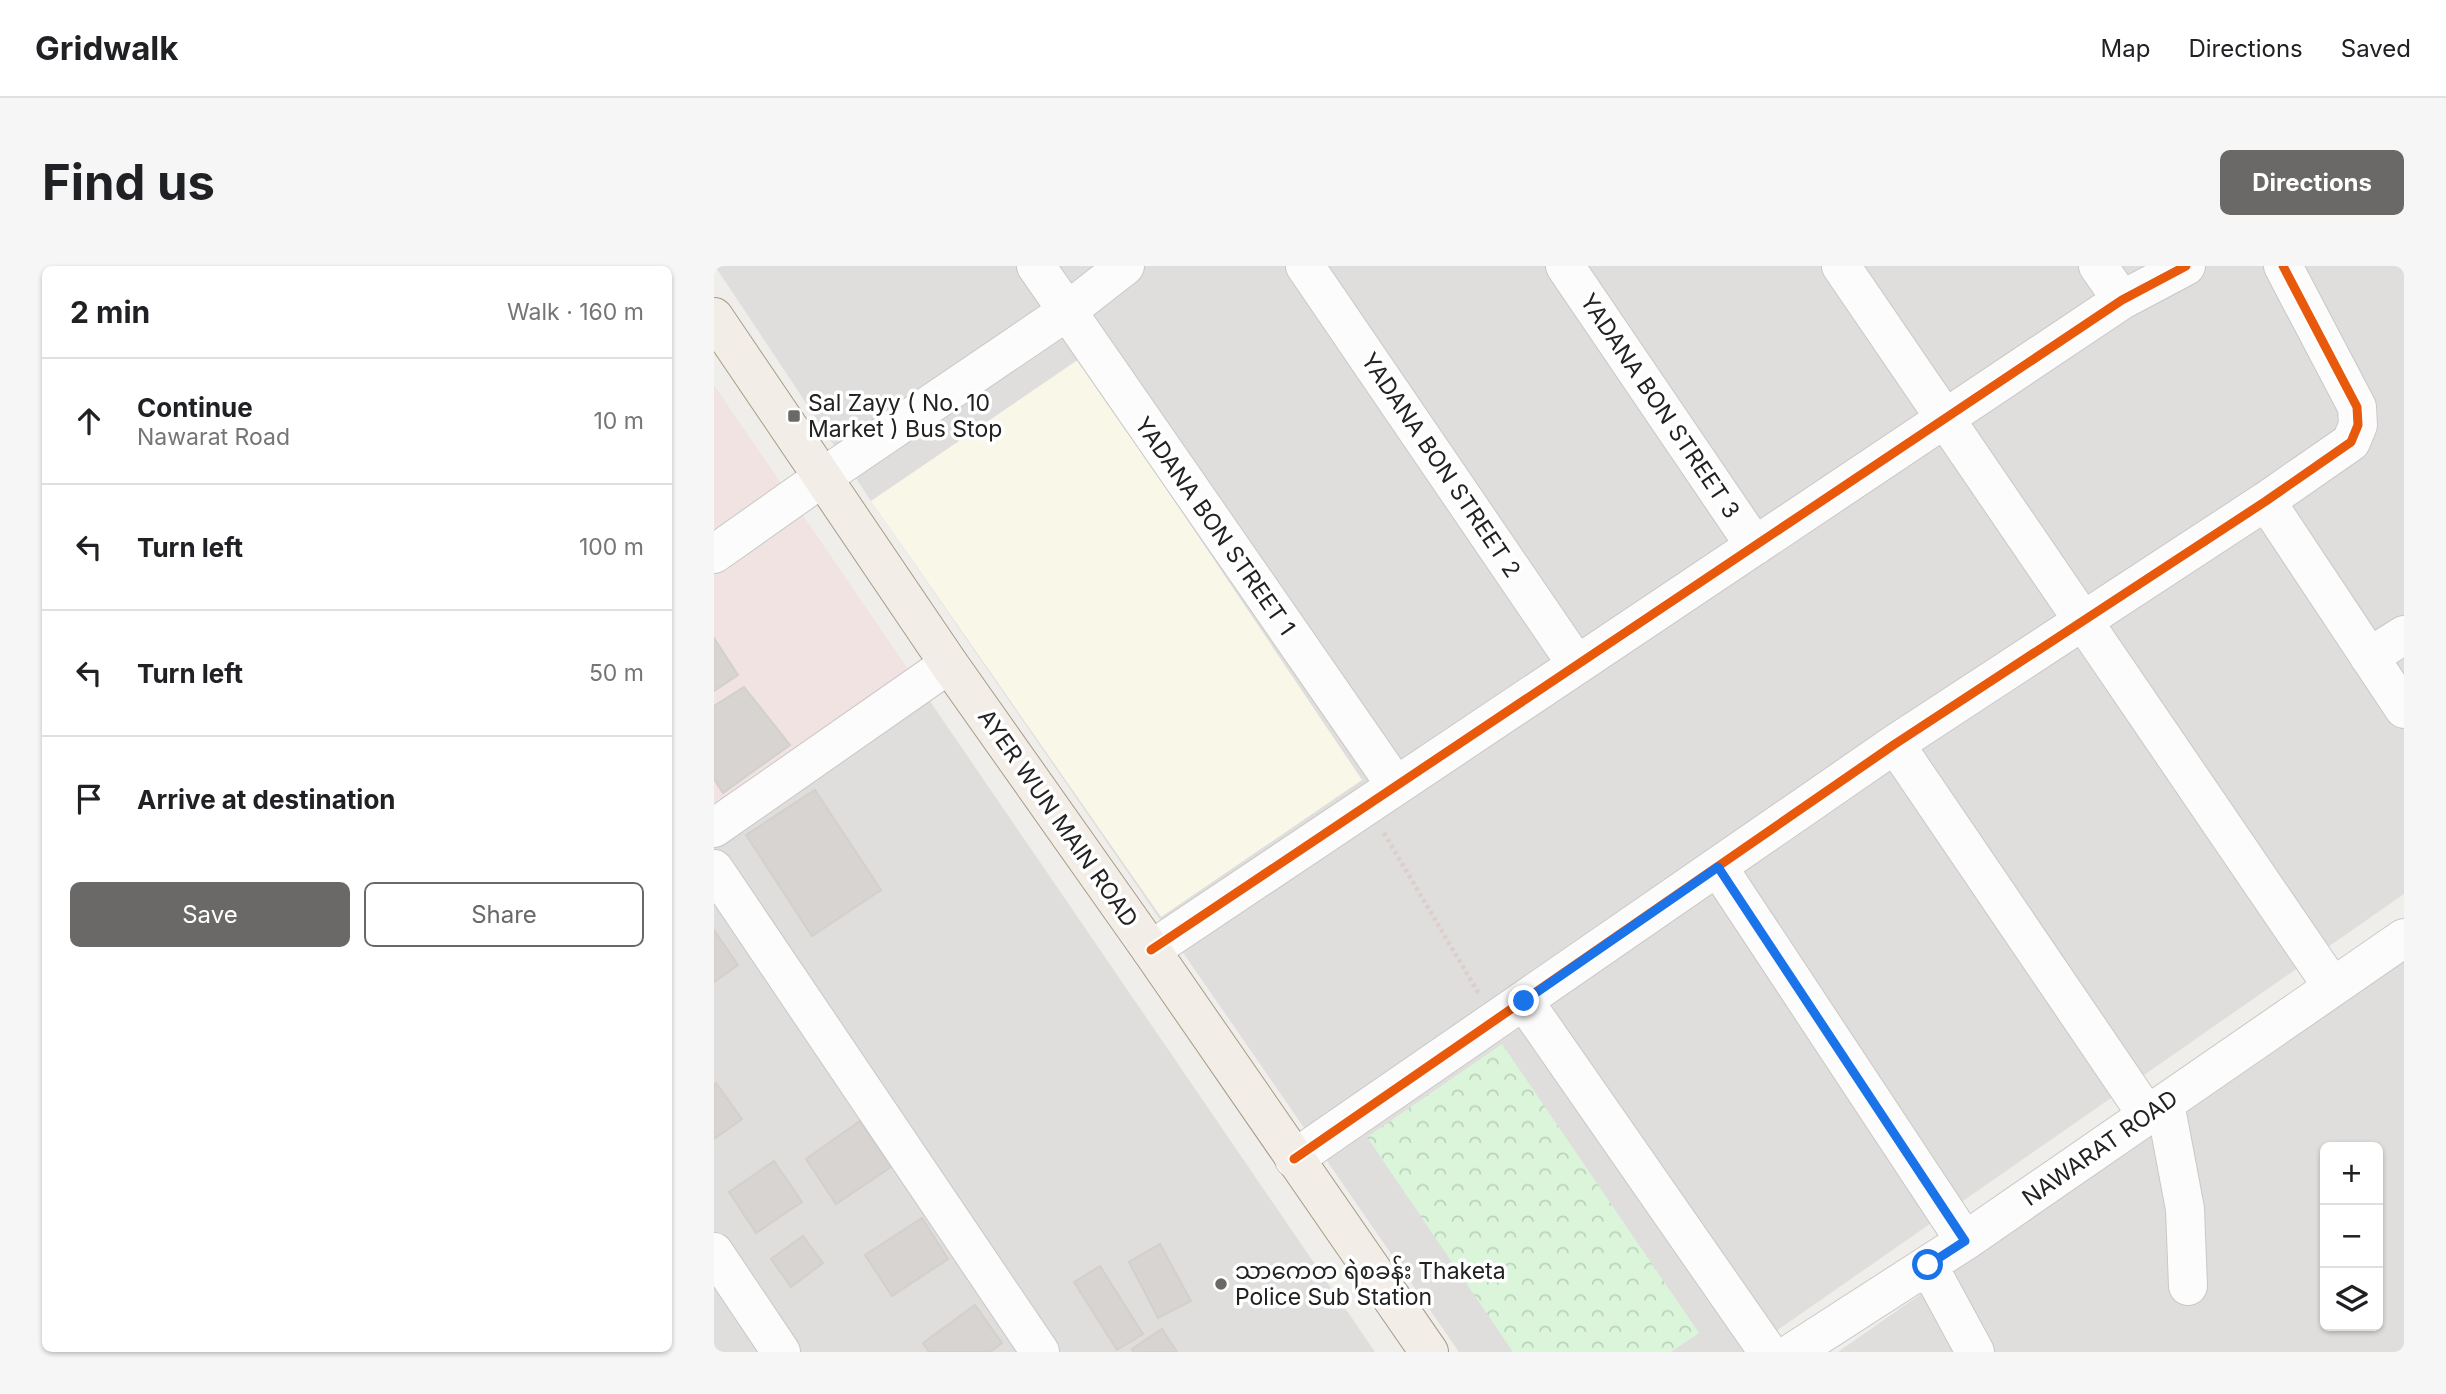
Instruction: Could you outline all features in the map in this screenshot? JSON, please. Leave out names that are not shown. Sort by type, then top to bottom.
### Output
[{"type":"main road","name":"AYER WUN MAIN ROAD","points":[[714,317],[949,664],[1429,1352]]},
{"type":"street","name":"YADANA BON STREET 1","points":[[1035,266],[1382,795]]},
{"type":"street","points":[[714,554],[1066,312],[1125,266]]},
{"type":"street","name":"YADANA BON STREET 2","points":[[1305,266],[1577,665]]},
{"type":"street","name":"YADANA BON STREET 3","points":[[1565,266],[1755,546]]},
{"type":"street","points":[[1841,266],[2332,986]]},
{"type":"street","points":[[2098,266],[2122,300]]},
{"type":"street","points":[[1151,950],[2122,300],[2186,266]]},
{"type":"street","points":[[1294,1159],[1895,744],[2082,619],[2266,501],[2351,442],[2358,425],[2357,407],[2283,266]]},
{"type":"street","points":[[2266,501],[2404,709]]},
{"type":"street","points":[[2369,657],[2404,635]]},
{"type":"street","points":[[714,828],[949,664]]},
{"type":"street","points":[[1895,744],[2156,1109],[2185,1209],[2188,1286]]},
{"type":"street","points":[[1718,867],[1965,1241]]},
{"type":"street","points":[[714,869],[1040,1352]]},
{"type":"street","name":"NAWARAT ROAD","points":[[1793,1352],[1965,1241],[2332,986],[2403,943]]},
{"type":"street","points":[[1509,1011],[1768,1352]]},
{"type":"street","points":[[714,1252],[781,1352]]},
{"type":"street","points":[[1928,1265],[1975,1352]]},
{"type":"path","points":[[1382,795],[1509,1011]]},
{"type":"shaded area","points":[[715,266],[2404,266],[2404,894],[1746,1352],[1459,1352],[871,501]]},
{"type":"shaded area","points":[[1079,359],[1362,780],[1161,917],[871,501]]},
{"type":"shaded area","points":[[714,385],[910,672],[714,808]]},
{"type":"shaded area","points":[[910,672],[1375,1352],[714,1352],[714,808]]},
{"type":"shaded area","points":[[2404,956],[2404,1352],[1838,1352]]},
{"type":"green space","points":[[1502,1044],[1699,1333],[1671,1352],[1513,1352],[1367,1137]]},
{"type":"building","points":[[714,638],[738,675],[714,691]]},
{"type":"building","points":[[744,687],[790,745],[723,793],[714,779],[714,706]]},
{"type":"building","points":[[815,790],[881,890],[812,936],[746,835]]},
{"type":"building","points":[[714,930],[738,965],[714,982]]},
{"type":"building","points":[[716,1083],[742,1119],[714,1139],[714,1085]]},
{"type":"building","points":[[860,1121],[891,1167],[836,1204],[806,1159]]},
{"type":"building","points":[[774,1161],[802,1202],[756,1233],[729,1192]]},
{"type":"building","points":[[922,1218],[948,1259],[892,1296],[865,1255]]},
{"type":"building","points":[[803,1236],[823,1263],[791,1287],[771,1259]]},
{"type":"building","points":[[1160,1244],[1191,1301],[1158,1318],[1129,1262]]},
{"type":"building","points":[[1100,1266],[1143,1334],[1117,1350],[1074,1282]]},
{"type":"building","points":[[975,1305],[1002,1343],[990,1352],[929,1352],[923,1343]]},
{"type":"building","points":[[1162,1329],[1177,1352],[1133,1352],[1132,1349]]},
{"type":"cycle path","points":[[1151,950],[2122,300],[2186,266]]},
{"type":"cycle path","points":[[1294,1159],[1895,744],[2266,501],[2351,442],[2358,425],[2357,407],[2283,266]]},
{"type":"place","name":"Sal Zayy ( No. 10 Market ) Bus Stop","points":[[794,416]]},
{"type":"place","name":"သာကေတ ရဲစခန်း Thaketa Police Sub Station","points":[[1221,1284]]},
{"type":"route","points":[[1524,1001],[1718,867],[1965,1241],[1928,1265]]}]
